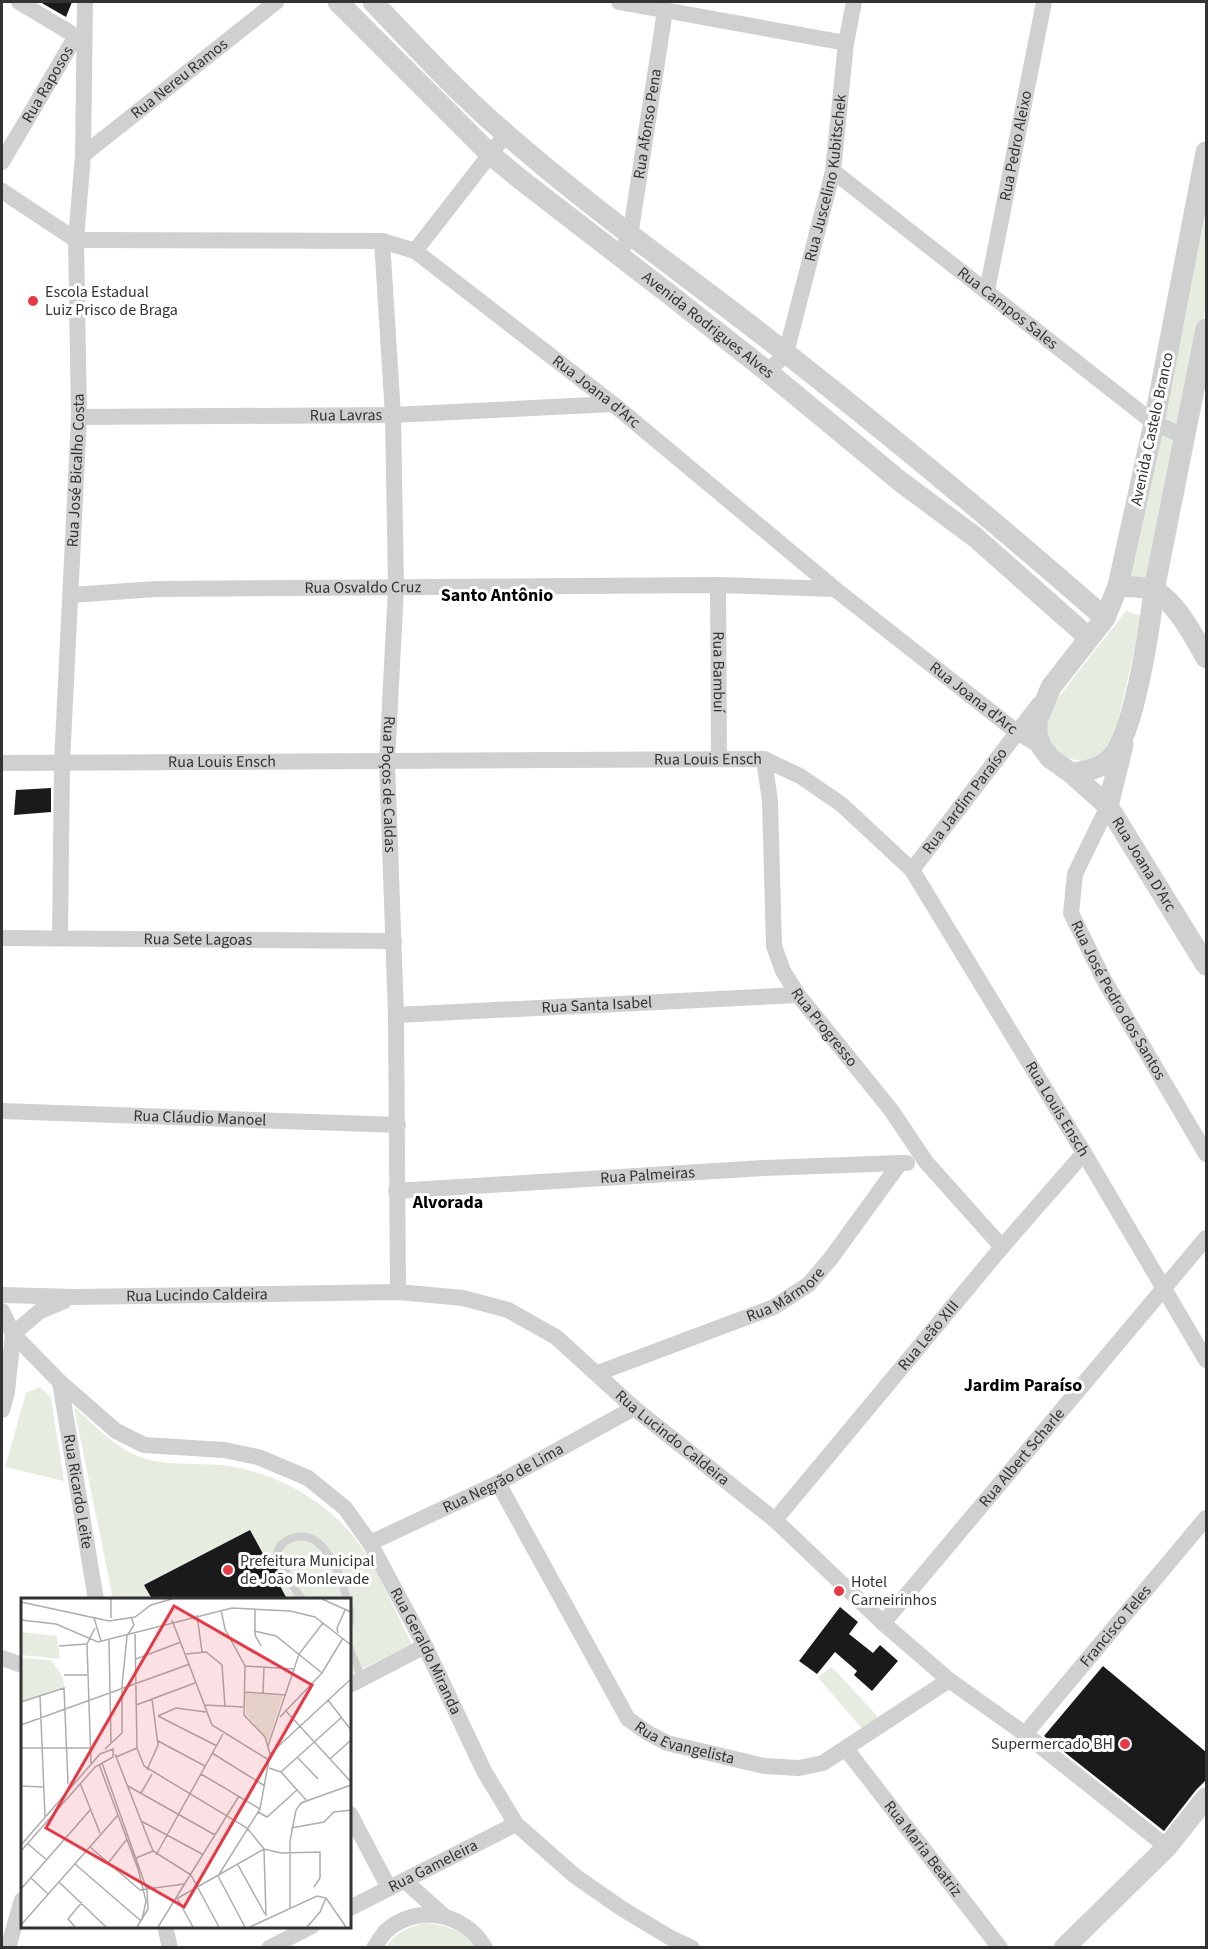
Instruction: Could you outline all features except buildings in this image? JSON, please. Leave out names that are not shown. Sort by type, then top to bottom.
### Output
[{"type":"street","points":[[19,2],[80,39]]},
{"type":"street","name":"Rua José Bicalho Costa","points":[[60,938],[62,763],[79,417],[76,240],[83,155],[80,39],[85,2]]},
{"type":"street","name":"Rua Nereu Ramos","points":[[83,155],[276,2]]},
{"type":"street","name":"Avenida Rodrigues Alves","points":[[338,2],[491,155],[768,372],[901,482],[975,537],[1088,638]]},
{"type":"street","name":"Avenida Rodrigues Alves","points":[[373,2],[447,80],[506,134],[630,236],[786,353],[991,518],[1105,618]]},
{"type":"street","points":[[619,2],[846,43]]},
{"type":"street","name":"Rua Juscelino Kubitschek","points":[[786,353],[833,171],[846,43],[854,2]]},
{"type":"street","name":"Rua Pedro Aleixo","points":[[987,291],[1044,2]]},
{"type":"street","name":"Rua Afonso Pena","points":[[630,236],[665,11]]},
{"type":"street","name":"Rua Raposos","points":[[2,162],[80,39]]},
{"type":"street","points":[[415,251],[506,134]]},
{"type":"street","name":"Avenida Castelo Branco","points":[[1018,733],[1105,618],[1118,586],[1154,423],[1206,152]]},
{"type":"street","name":"Rua Campos Sales","points":[[833,171],[1154,423],[1186,437]]},
{"type":"street","points":[[2,191],[76,240]]},
{"type":"street","points":[[618,255],[630,236]]},
{"type":"street","name":"Rua Joana d'Arc","points":[[76,240],[382,241],[415,251],[613,404],[835,589],[1018,733],[1041,746]]},
{"type":"street","name":"Rua Poços de Caldas","points":[[382,241],[393,415],[396,588],[387,762],[396,1015],[398,1292]]},
{"type":"street","name":"Avenida Castelo Branco","points":[[1108,806],[1150,624],[1154,590],[1206,329]]},
{"type":"street","points":[[768,372],[786,353]]},
{"type":"street","name":"Rua Lavras","points":[[79,417],[393,415],[613,404]]},
{"type":"street","points":[[975,537],[991,518]]},
{"type":"street","name":"Rua Osvaldo Cruz","points":[[71,595],[156,589],[718,585],[835,589]]},
{"type":"street","name":"Rua Bambuí","points":[[718,585],[719,758]]},
{"type":"street","points":[[1118,586],[1154,590],[1166,599],[1206,658]]},
{"type":"street","name":"Avenida Castelo Branco","points":[[1041,746],[1037,734],[1037,721],[1051,687]]},
{"type":"street","name":"Rua Jardim Paraíso","points":[[912,870],[1018,733]]},
{"type":"street","name":"Avenida Castelo Branco","points":[[1071,773],[1087,771],[1110,760],[1124,738]]},
{"type":"street","points":[[1041,746],[1050,758],[1071,773]]},
{"type":"street","name":"Rua Louis Ensch","points":[[2,763],[719,758],[764,759],[800,776],[841,804],[912,870],[1084,1153],[1206,1360]]},
{"type":"street","name":"Rua Progresso","points":[[764,759],[770,801],[774,946],[783,971],[798,995],[891,1110],[926,1162],[1002,1247]]},
{"type":"street","name":"Rua Joana D'Arc","points":[[1071,773],[1108,806],[1206,965]]},
{"type":"street","name":"Rua José Pedro dos Santos","points":[[1108,806],[1075,874],[1071,913],[1104,980],[1206,1154]]},
{"type":"street","name":"Rua Sete Lagoas","points":[[2,938],[394,941]]},
{"type":"street","name":"Rua Santa Isabel","points":[[396,1015],[798,995]]},
{"type":"street","name":"Rua Cláudio Manoel","points":[[2,1112],[398,1125]]},
{"type":"street","name":"Rua Leão XIII","points":[[775,1520],[1002,1247],[1084,1153]]},
{"type":"street","points":[[900,1163],[926,1162]]},
{"type":"street","name":"Rua Palmeiras","points":[[396,1191],[752,1169],[900,1163]]},
{"type":"street","name":"Rua Mármore","points":[[598,1373],[774,1307],[809,1284],[831,1258],[900,1163]]},
{"type":"street","name":"Rua Albert Scharle","points":[[883,1623],[1206,1238]]},
{"type":"street","name":"Rua Lucindo Caldeira","points":[[2,1295],[76,1298],[398,1292],[463,1298],[508,1311],[556,1337],[634,1408],[775,1520],[883,1623],[949,1680],[1025,1734],[1167,1847]]},
{"type":"street","name":"Rua Lucindo Caldeira","points":[[13,1334],[39,1311],[76,1298]]},
{"type":"street","points":[[2,1311],[13,1334],[7,1392],[2,1410]]},
{"type":"street","name":"Rua Geraldo Miranda","points":[[13,1334],[60,1382],[116,1431],[144,1444],[224,1450],[258,1457],[308,1478],[345,1508],[370,1543],[425,1646],[484,1771],[516,1824],[575,1876],[621,1908],[669,1937],[692,1947]]},
{"type":"street","name":"Rua Ricardo Leite","points":[[60,1382],[96,1598]]},
{"type":"street","name":"Rua Negrão de Lima","points":[[370,1543],[498,1483],[634,1408]]},
{"type":"street","name":"Rua Evangelista","points":[[498,1483],[628,1719],[667,1743],[764,1766],[799,1768],[823,1763],[949,1680]]},
{"type":"street","name":"Francisco Teles","points":[[1025,1734],[1206,1518]]},
{"type":"street","points":[[356,1682],[425,1646]]},
{"type":"street","points":[[2,1658],[21,1665]]},
{"type":"street","name":"Rua Maria Beatriz","points":[[846,1749],[1000,1947]]},
{"type":"street","points":[[1064,1947],[1167,1847],[1206,1798]]},
{"type":"street","points":[[351,1816],[389,1888]]},
{"type":"street","name":"Rua Gameleira","points":[[351,1907],[516,1824]]},
{"type":"street","points":[[405,1881],[444,1916]]},
{"type":"street","points":[[8,1947],[21,1903]]},
{"type":"street","points":[[374,1947],[385,1932],[402,1920],[423,1915],[444,1916],[464,1924],[479,1937],[485,1947]]},
{"type":"street","points":[[165,1928],[170,1947]]},
{"type":"street","points":[[269,1947],[308,1928]]},
{"type":"lane","points":[[302,1598],[292,1585],[277,1553],[279,1546],[285,1540],[297,1536],[310,1538],[323,1548],[335,1564],[347,1598]]},
{"type":"lane","points":[[351,1654],[356,1682]]},
{"type":"shaded area","points":[[1206,187],[1206,304],[1153,579],[1129,577]]},
{"type":"shaded area","points":[[1126,611],[1142,616],[1113,744],[1090,762],[1067,757],[1059,753],[1049,740],[1047,721],[1050,708]]},
{"type":"shaded area","points":[[40,1387],[51,1398],[64,1481],[5,1467],[26,1393]]},
{"type":"shaded area","points":[[74,1407],[113,1442],[135,1455],[161,1462],[220,1465],[248,1470],[287,1485],[322,1506],[352,1535],[364,1551],[412,1644],[351,1674],[351,1598],[113,1598]]},
{"type":"shaded area","points":[[832,1667],[878,1717],[863,1730],[818,1677]]},
{"type":"shaded area","points":[[424,1923],[459,1932],[475,1948],[385,1948],[402,1932]]},
{"type":"place","name":"Escola Estadual Luiz Prisco de Braga","points":[[33,301]]},
{"type":"place","name":"Prefeitura Municipal de João Monlevade","points":[[228,1570]]},
{"type":"place","name":"Hotel Carneirinhos","points":[[839,1591]]},
{"type":"place","name":"Supermercado BH","points":[[1125,1744]]},
{"type":"district","name":"Santo Antônio","points":[[497,595]]},
{"type":"district","name":"Alvorada","points":[[448,1202]]},
{"type":"district","name":"Jardim Paraíso","points":[[1023,1385]]}]
